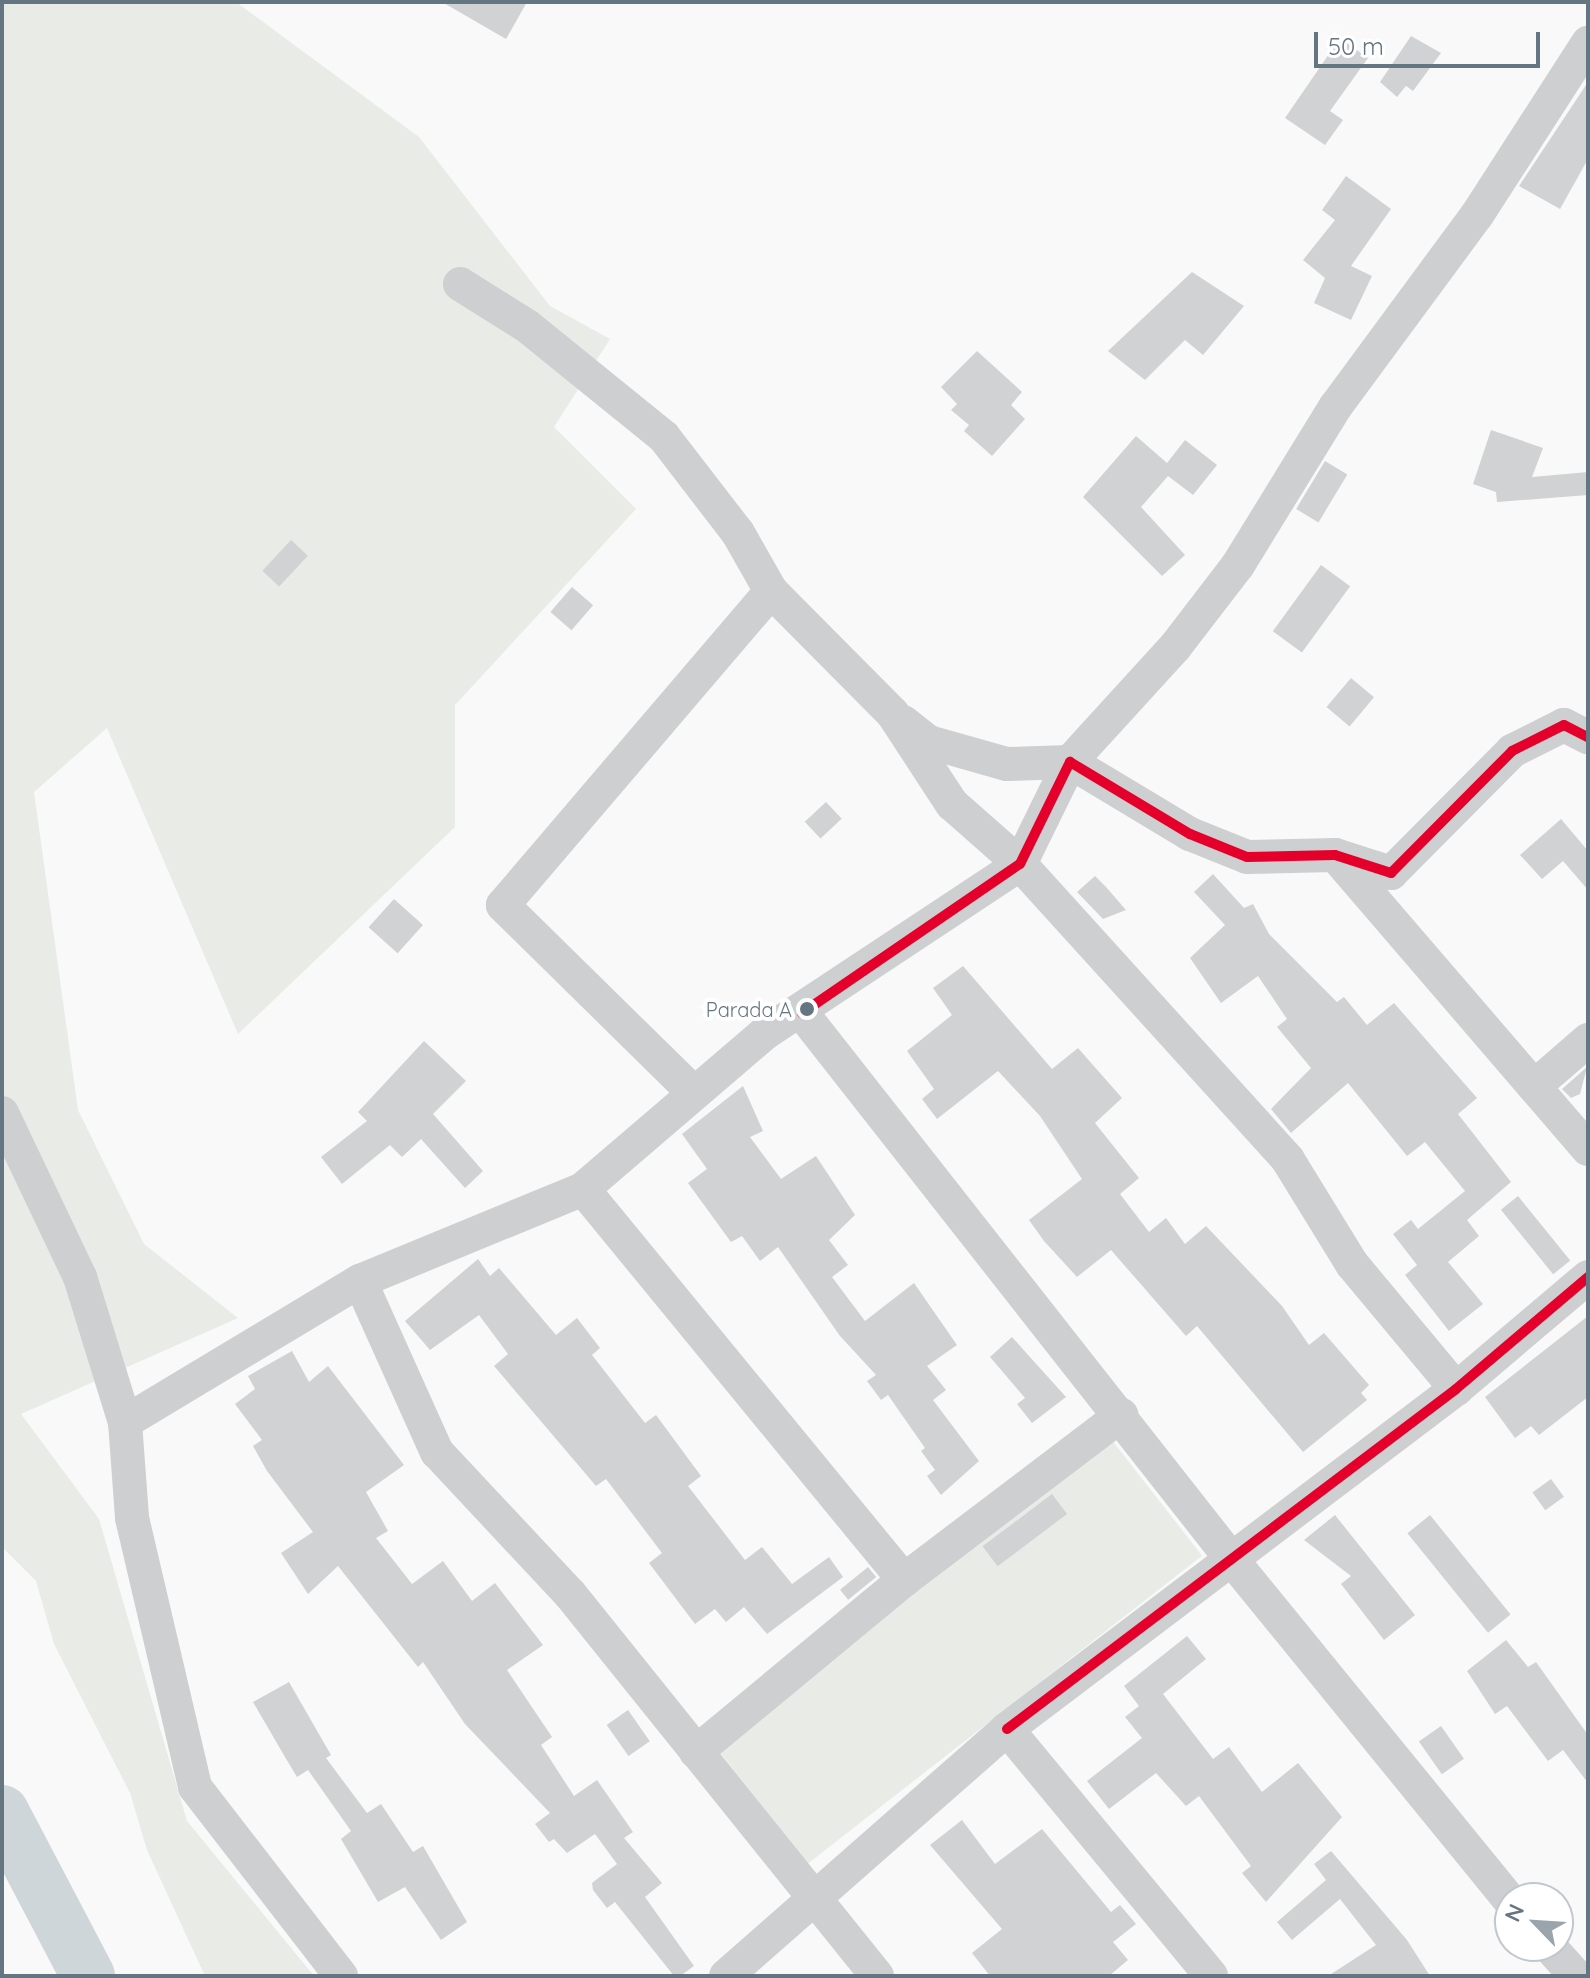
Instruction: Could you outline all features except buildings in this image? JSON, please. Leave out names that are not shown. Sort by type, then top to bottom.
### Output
[{"type":"street","points":[[125,1422],[360,1281],[583,1189],[765,1033],[802,1013],[1020,864],[1070,762],[1175,647],[1238,565],[1336,406],[1477,215],[1588,43]]},
{"type":"street","points":[[460,284],[527,326],[664,437],[738,533],[771,591],[893,714],[929,742],[1007,764],[1070,762],[1190,834],[1247,857],[1335,855],[1391,873],[1512,751],[1564,725],[1588,737]]},
{"type":"street","points":[[694,1093],[503,905],[771,591]]},
{"type":"street","points":[[893,714],[952,804],[1020,864],[1288,1160],[1352,1264],[1456,1389]]},
{"type":"street","points":[[1335,855],[1588,1149]]},
{"type":"street","points":[[802,1013],[1233,1561],[1495,1882]]},
{"type":"street","points":[[1536,1085],[1588,1040]]},
{"type":"street","points":[[2,1113],[80,1277],[125,1422],[132,1518],[195,1787],[341,1976]]},
{"type":"street","points":[[583,1189],[904,1580]]},
{"type":"street","points":[[726,1976],[817,1902],[1007,1729],[1233,1561],[1456,1389],[1588,1277]]},
{"type":"street","points":[[360,1281],[437,1452],[570,1594],[877,1976]]},
{"type":"street","points":[[696,1752],[904,1580],[1121,1415]]},
{"type":"street","points":[[1007,1729],[1211,1976]]},
{"type":"shaded area","points":[[2,2],[236,2],[419,137],[550,306],[610,339],[554,427],[636,509],[455,705],[455,827],[238,1034],[107,728],[34,792],[78,1110],[144,1244],[238,1318],[21,1414],[99,1519],[187,1821],[314,1976],[205,1976],[147,1850],[130,1793],[54,1644],[36,1581],[2,1547]]},
{"type":"shaded area","points":[[1111,1439],[1202,1556],[807,1864],[716,1747]]},
{"type":"waterway","points":[[2,1812],[88,1976]]},
{"type":"transit line","name":"A","points":[[802,1013],[1020,864],[1070,762],[1190,834],[1247,857],[1335,855],[1391,873],[1512,751],[1564,725],[1588,737]]},
{"type":"transit line","name":"A","points":[[1007,1729],[1456,1389],[1588,1277]]},
{"type":"place","name":"Parada A","points":[[807,1009]]}]
